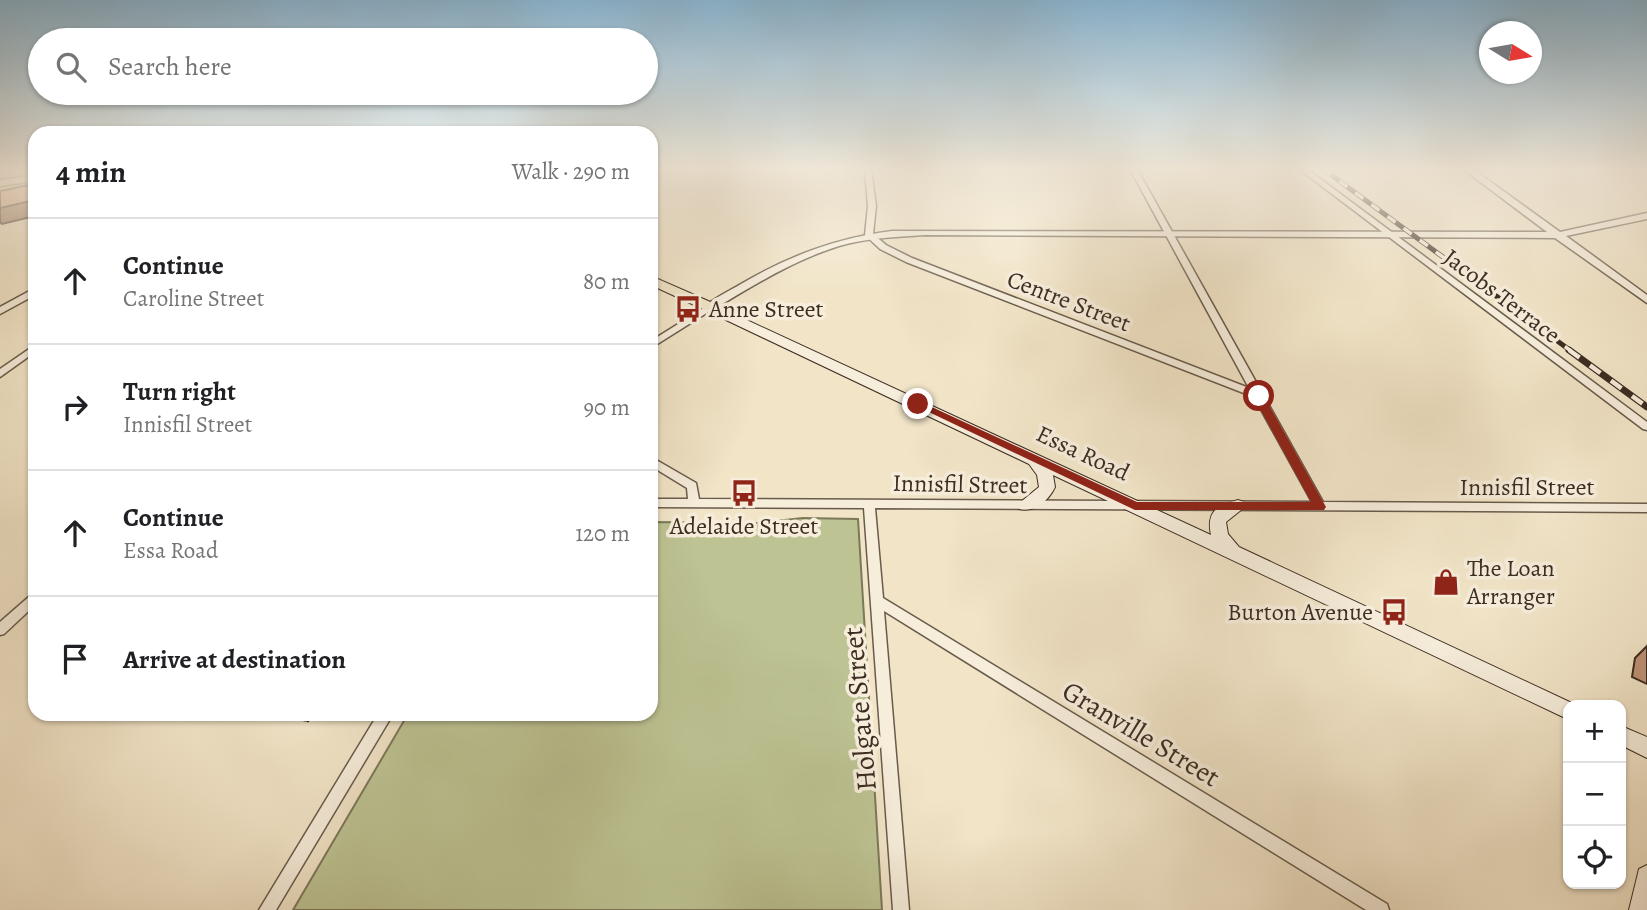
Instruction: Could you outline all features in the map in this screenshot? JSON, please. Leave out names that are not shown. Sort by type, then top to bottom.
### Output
[{"type":"main road","name":"Essa Road","points":[[658,283],[1563,708]]},
{"type":"main road","points":[[1024,505],[1041,498],[1049,484],[1048,475],[1033,458]]},
{"type":"main road","points":[[1234,553],[1220,536],[1217,523],[1220,516],[1238,506]]},
{"type":"main road","points":[[1626,738],[1647,748]]},
{"type":"main road","points":[[1641,910],[1647,877]]},
{"type":"street","points":[[869,235],[871,211]]},
{"type":"street","points":[[1157,211],[1320,507]]},
{"type":"street","name":"Jacobs Terrace","points":[[1360,211],[1647,427]]},
{"type":"street","points":[[1526,211],[1647,299]]},
{"type":"street","points":[[658,340],[783,262],[832,244],[869,235],[1558,235],[1647,216]]},
{"type":"street","name":"Centre Street","points":[[869,235],[883,247],[909,260],[1259,396]]},
{"type":"street","points":[[0,312],[28,295]]},
{"type":"street","points":[[0,374],[28,353]]},
{"type":"street","points":[[658,465],[692,486],[694,503]]},
{"type":"street","name":"Innisfil Street","points":[[658,503],[1647,508]]},
{"type":"street","name":"Holgate Street","points":[[869,504],[901,910]]},
{"type":"street","name":"Granville Street","points":[[876,600],[1381,910]]},
{"type":"street","points":[[0,630],[28,604]]},
{"type":"street","points":[[267,910],[382,721]]},
{"type":"green space","points":[[803,518],[858,519],[882,910],[293,910],[404,721],[658,721],[658,522],[758,523]]},
{"type":"railway","points":[[1381,211],[1571,351]]},
{"type":"railway","points":[[1569,350],[1647,407]]},
{"type":"place","name":"Anne Street","points":[[688,309]]},
{"type":"place","name":"Adelaide Street","points":[[744,493]]},
{"type":"place","name":"The Loan Arranger","points":[[1446,582]]},
{"type":"place","name":"Burton Avenue","points":[[1394,612]]},
{"type":"route","points":[[918,404],[1135,506],[1320,507],[1259,396]]}]
